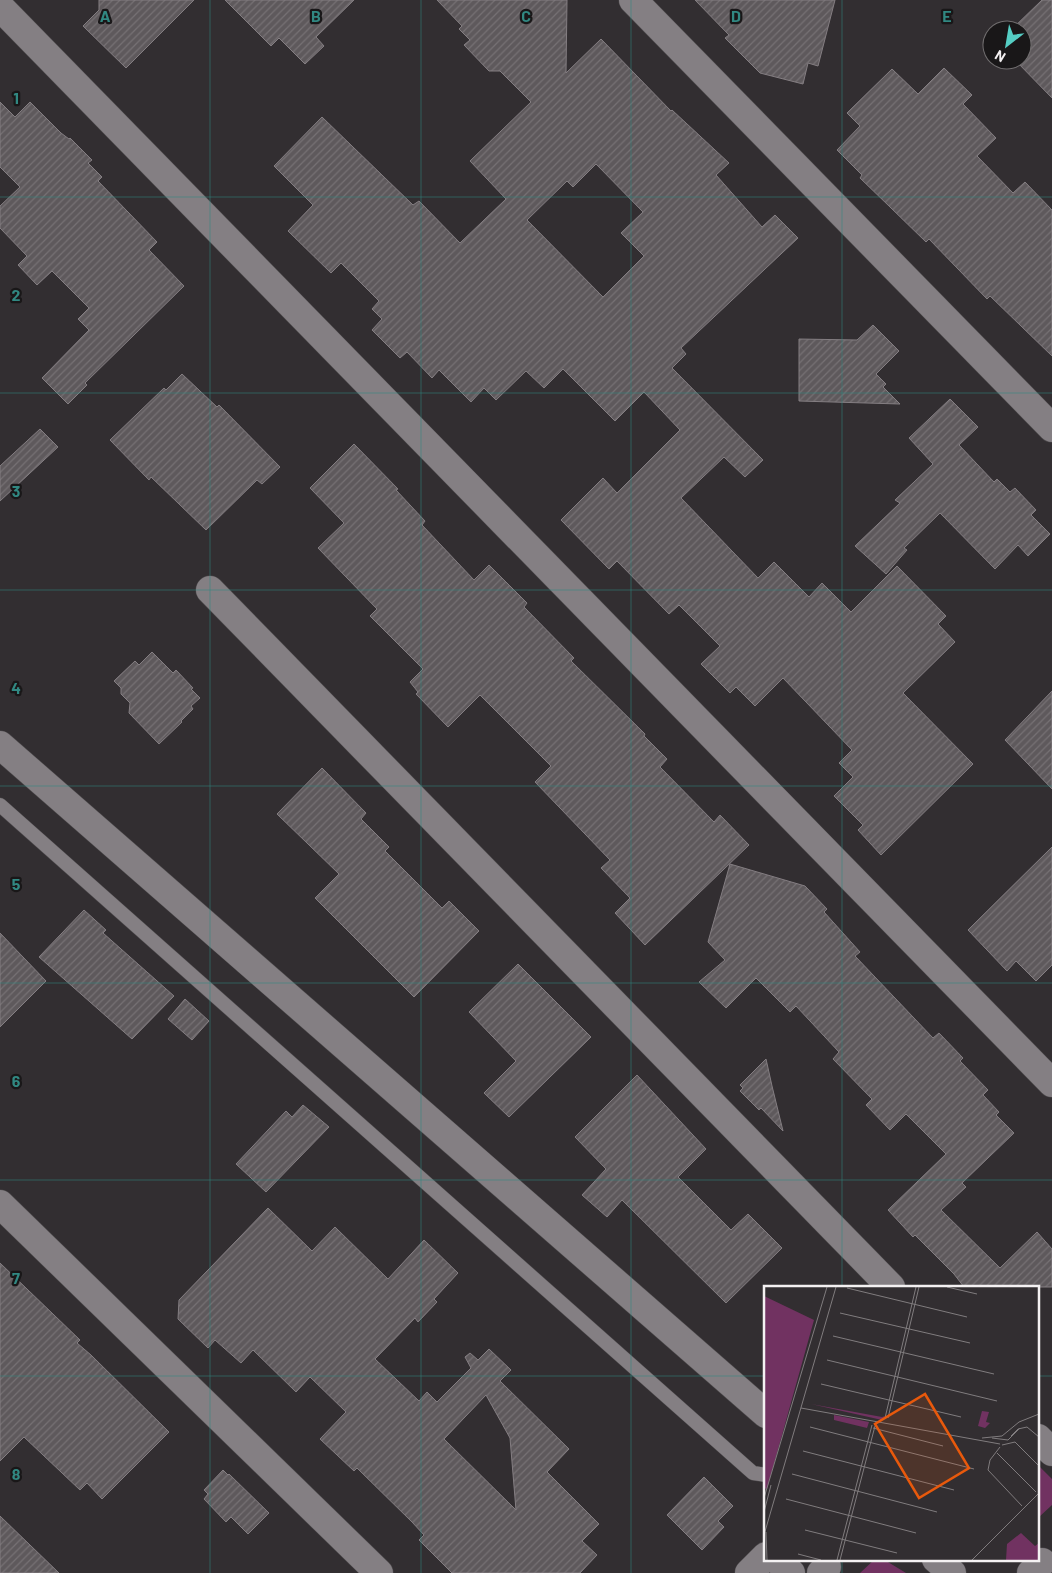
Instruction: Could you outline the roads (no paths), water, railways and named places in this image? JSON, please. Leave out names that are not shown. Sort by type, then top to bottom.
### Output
[{"type":"street","points":[[633,0],[1052,428]]},
{"type":"street","points":[[0,7],[1052,1083]]},
{"type":"street","points":[[210,590],[890,1286]]},
{"type":"street","points":[[0,745],[764,1412]]},
{"type":"street","points":[[0,1204],[379,1573]]},
{"type":"street","points":[[1040,1440],[1052,1452]]},
{"type":"street","points":[[749,1573],[764,1558]]},
{"type":"street","points":[[777,1560],[791,1573]]},
{"type":"street","points":[[937,1560],[952,1573]]},
{"type":"lane","points":[[0,805],[753,1472],[764,1475]]}]
